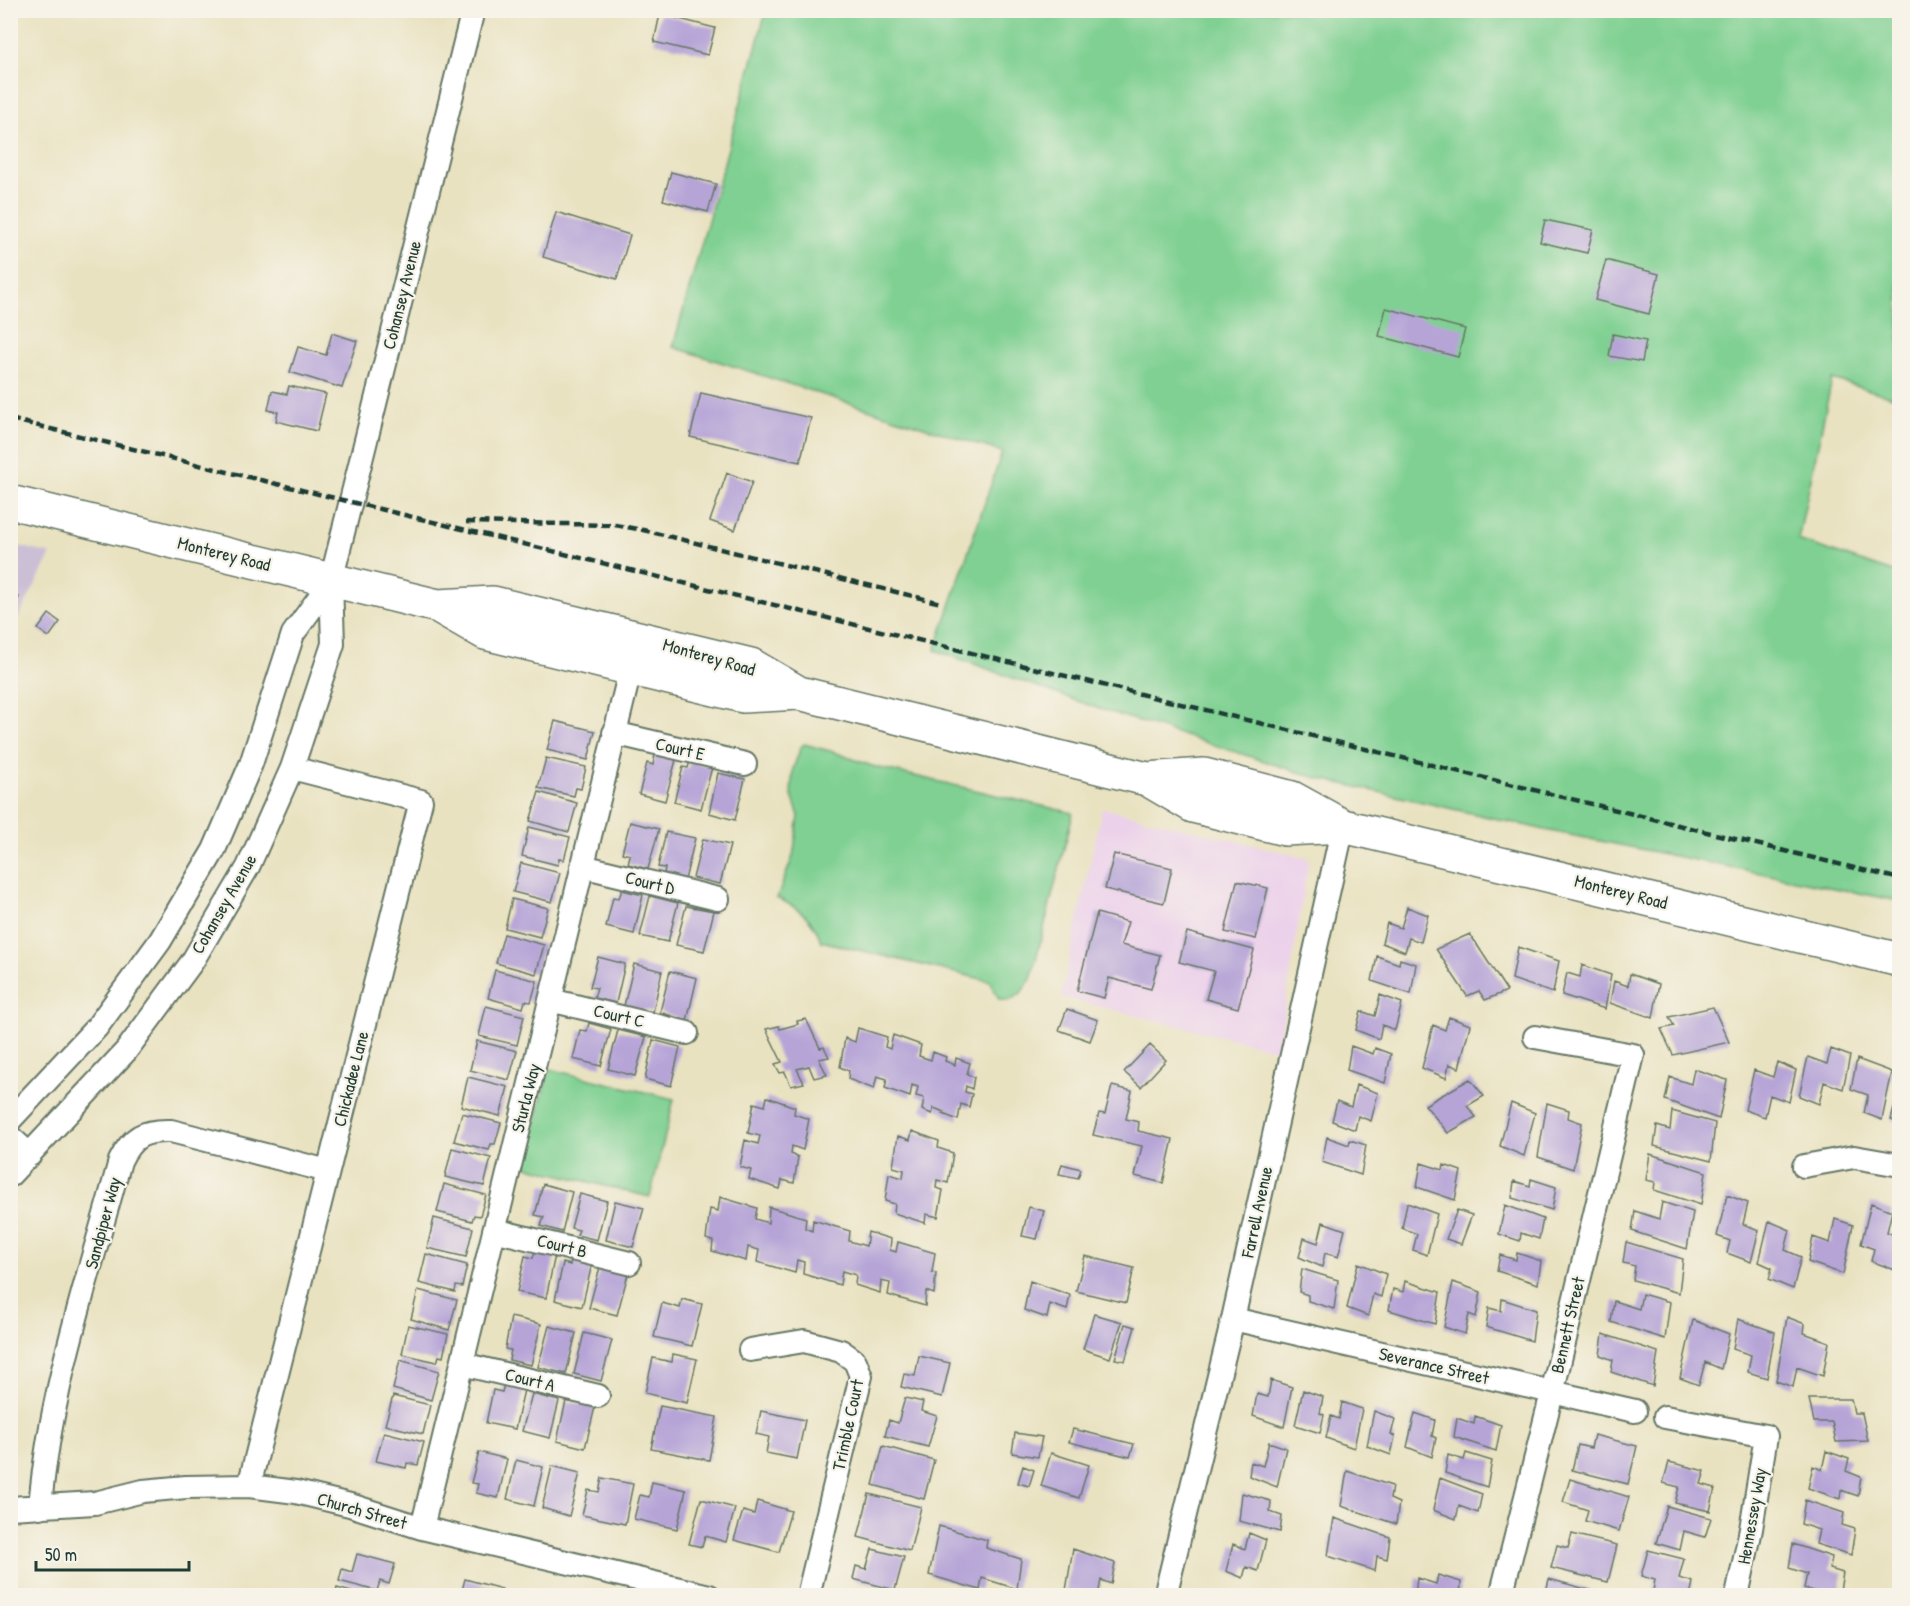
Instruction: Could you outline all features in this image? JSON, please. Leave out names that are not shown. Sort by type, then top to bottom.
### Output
[{"type":"main road","name":"Monterey Road","points":[[10,502],[438,606],[485,633],[743,696],[799,693]]},
{"type":"main road","name":"Monterey Road","points":[[438,606],[493,603],[751,665],[799,693],[1147,778],[1204,775],[1292,798],[1343,826],[1899,960]]},
{"type":"street","name":"Cohansey Avenue","points":[[10,1175],[126,1051],[192,962],[248,867],[292,768],[333,644],[331,580],[473,10]]},
{"type":"street","name":"Cohansey Avenue","points":[[10,1120],[97,1027],[160,941],[214,850],[250,764],[293,634],[331,580]]},
{"type":"street","name":"Sturla Way","points":[[422,1528],[630,667]]},
{"type":"street","name":"Court E","points":[[614,733],[745,764]]},
{"type":"street","name":"Chickadee Lane","points":[[249,1486],[421,801],[292,768]]},
{"type":"street","name":"Farrell Avenue","points":[[1165,1596],[1233,1319],[1343,826]]},
{"type":"street","name":"Court D","points":[[582,866],[718,899]]},
{"type":"street","name":"Court C","points":[[550,1000],[687,1033]]},
{"type":"street","name":"Bennett Street","points":[[1501,1596],[1633,1055],[1535,1037]]},
{"type":"street","name":"Sandpiper Way","points":[[40,1507],[44,1467],[56,1398],[120,1161],[127,1147],[138,1136],[154,1130],[171,1131],[328,1171]]},
{"type":"street","points":[[10,1137],[30,1155]]},
{"type":"street","points":[[1804,1166],[1854,1157],[1899,1165]]},
{"type":"street","name":"Court B","points":[[494,1230],[629,1263]]},
{"type":"street","name":"Severance Street","points":[[1233,1319],[1635,1411]]},
{"type":"street","name":"Trimble Court","points":[[750,1350],[804,1341],[840,1351],[855,1361],[861,1376],[808,1596]]},
{"type":"street","name":"Court A","points":[[462,1364],[598,1396]]},
{"type":"street","name":"Hennessey Way","points":[[1665,1417],[1766,1436],[1751,1529],[1737,1596]]},
{"type":"street","name":"Church Street","points":[[10,1508],[95,1503],[143,1491],[186,1487],[249,1486],[296,1492],[350,1504],[422,1528],[709,1596]]},
{"type":"shaded area","points":[[11,544],[51,554],[11,632]]},
{"type":"shaded area","points":[[1102,808],[1309,859],[1278,1050],[1061,997]]},
{"type":"green space","points":[[766,11],[1899,11],[1899,399],[1832,379],[1798,540],[1899,574],[1899,901],[1545,830],[1317,778],[1094,707],[935,650],[1002,452],[673,347]]},
{"type":"green space","points":[[804,744],[872,766],[1073,813],[1031,979],[1020,994],[1009,1001],[999,999],[990,981],[821,941],[814,926],[804,915],[777,898],[793,856],[799,816],[791,793],[793,769]]},
{"type":"green space","points":[[549,1069],[674,1099],[650,1197],[524,1166]]},
{"type":"building","points":[[660,14],[715,28],[708,55],[654,42]]},
{"type":"building","points":[[671,172],[716,184],[708,212],[663,200]]},
{"type":"building","points":[[556,212],[630,235],[617,279],[543,257]]},
{"type":"building","points":[[1545,220],[1593,230],[1587,253],[1540,242]]},
{"type":"building","points":[[1606,260],[1659,274],[1649,314],[1595,300]]},
{"type":"building","points":[[1386,308],[1465,329],[1458,357],[1379,336]]},
{"type":"building","points":[[332,333],[357,341],[342,388],[290,372],[298,347],[326,355]]},
{"type":"building","points":[[1613,334],[1646,341],[1642,362],[1609,356]]},
{"type":"building","points":[[289,386],[326,394],[317,431],[276,421],[278,412],[268,410],[272,391],[287,394]]},
{"type":"building","points":[[701,393],[811,418],[800,462],[690,437]]},
{"type":"building","points":[[727,473],[752,482],[735,530],[710,521]]},
{"type":"building","points":[[10,593],[19,597],[10,615]]},
{"type":"building","points":[[49,614],[60,622],[49,637],[38,629]]},
{"type":"building","points":[[555,721],[595,731],[588,760],[547,750]]},
{"type":"building","points":[[655,755],[676,760],[665,801],[639,794],[647,763],[653,765]]},
{"type":"building","points":[[546,758],[586,767],[581,789],[576,788],[574,796],[538,788]]},
{"type":"building","points":[[690,761],[712,767],[701,809],[674,802],[683,767],[688,768]]},
{"type":"building","points":[[718,773],[745,779],[735,820],[709,813]]},
{"type":"building","points":[[539,792],[577,803],[569,832],[530,821]]},
{"type":"building","points":[[630,822],[659,829],[648,869],[628,864],[630,855],[622,853]]},
{"type":"building","points":[[529,827],[570,837],[564,860],[559,859],[558,865],[522,856]]},
{"type":"building","points":[[666,832],[695,838],[685,880],[672,877],[664,873],[665,868],[658,867]]},
{"type":"building","points":[[703,839],[730,845],[720,884],[693,878]]},
{"type":"building","points":[[1114,854],[1172,868],[1164,903],[1105,889]]},
{"type":"building","points":[[521,863],[560,873],[552,902],[513,892]]},
{"type":"building","points":[[1237,881],[1268,888],[1256,939],[1225,932]]},
{"type":"building","points":[[622,890],[643,895],[634,934],[606,927],[613,897],[619,898]]},
{"type":"building","points":[[650,896],[678,903],[668,942],[640,936]]},
{"type":"building","points":[[512,899],[548,908],[540,937],[505,928]]},
{"type":"building","points":[[686,906],[714,911],[704,951],[676,945]]},
{"type":"building","points":[[1407,907],[1428,915],[1421,942],[1409,938],[1405,952],[1382,943],[1387,923],[1401,928]]},
{"type":"building","points":[[1097,913],[1128,922],[1121,945],[1160,955],[1151,989],[1109,978],[1104,998],[1077,991]]},
{"type":"building","points":[[1187,932],[1254,950],[1238,1008],[1206,999],[1214,971],[1179,962]]},
{"type":"building","points":[[504,934],[544,945],[536,974],[496,963]]},
{"type":"building","points":[[1470,934],[1507,991],[1485,1000],[1479,991],[1467,996],[1436,949]]},
{"type":"building","points":[[1518,947],[1559,961],[1553,993],[1512,979]]},
{"type":"building","points":[[1377,956],[1399,964],[1400,959],[1416,964],[1411,994],[1372,981]]},
{"type":"building","points":[[598,957],[625,964],[616,1003],[594,998],[597,988],[590,987]]},
{"type":"building","points":[[634,964],[662,971],[653,1012],[624,1006]]},
{"type":"building","points":[[1582,965],[1611,975],[1605,1009],[1562,995],[1567,973],[1580,977]]},
{"type":"building","points":[[495,970],[537,981],[531,1002],[525,1001],[523,1008],[488,998]]},
{"type":"building","points":[[670,971],[697,978],[687,1021],[660,1012]]},
{"type":"building","points":[[1630,974],[1659,984],[1653,1018],[1610,1003],[1614,981],[1628,986]]},
{"type":"building","points":[[1380,995],[1402,1003],[1395,1030],[1382,1025],[1379,1039],[1356,1030],[1361,1011],[1375,1016]]},
{"type":"building","points":[[486,1006],[524,1016],[517,1045],[479,1036]]},
{"type":"building","points":[[1713,1007],[1729,1042],[1673,1055],[1661,1029],[1674,1026],[1669,1017]]},
{"type":"building","points":[[1067,1009],[1098,1020],[1090,1041],[1059,1030]]},
{"type":"building","points":[[1449,1017],[1470,1025],[1459,1068],[1449,1064],[1446,1078],[1422,1068],[1433,1025],[1445,1030]]},
{"type":"building","points":[[806,1019],[820,1048],[824,1047],[829,1057],[819,1059],[827,1075],[814,1078],[809,1066],[797,1069],[804,1083],[791,1086],[785,1072],[780,1073],[775,1064],[782,1062],[766,1029],[779,1026],[780,1029]]},
{"type":"building","points":[[589,1023],[611,1029],[601,1066],[573,1059],[580,1030],[587,1031]]},
{"type":"building","points":[[858,1028],[887,1037],[885,1047],[890,1049],[893,1035],[921,1045],[919,1056],[931,1060],[933,1052],[946,1057],[945,1061],[955,1065],[956,1058],[970,1063],[967,1074],[974,1077],[972,1089],[966,1086],[965,1092],[972,1094],[969,1107],[961,1104],[958,1120],[934,1108],[932,1114],[922,1110],[924,1098],[916,1096],[918,1087],[912,1085],[910,1097],[885,1088],[887,1079],[877,1076],[874,1089],[848,1079],[849,1071],[840,1067],[845,1038],[855,1042]]},
{"type":"building","points":[[618,1030],[646,1037],[635,1076],[608,1069]]},
{"type":"building","points":[[653,1040],[680,1047],[671,1086],[645,1079]]},
{"type":"building","points":[[477,1041],[517,1051],[509,1080],[470,1070]]},
{"type":"building","points":[[1150,1045],[1166,1060],[1141,1087],[1124,1072]]},
{"type":"building","points":[[1351,1046],[1373,1054],[1375,1048],[1391,1054],[1385,1083],[1347,1070]]},
{"type":"building","points":[[1831,1049],[1850,1056],[1843,1089],[1824,1082],[1819,1104],[1799,1096],[1808,1057],[1827,1064]]},
{"type":"building","points":[[1857,1059],[1892,1072],[1882,1120],[1864,1113],[1868,1095],[1851,1089]]},
{"type":"building","points":[[1777,1062],[1796,1070],[1789,1102],[1770,1095],[1765,1117],[1745,1110],[1754,1070],[1773,1077]]},
{"type":"building","points":[[1694,1069],[1727,1080],[1719,1119],[1665,1100],[1670,1077],[1691,1084]]},
{"type":"building","points":[[468,1077],[508,1087],[500,1116],[461,1106]]},
{"type":"building","points":[[1470,1079],[1484,1096],[1467,1106],[1476,1117],[1448,1133],[1425,1105]]},
{"type":"building","points":[[1356,1085],[1378,1093],[1371,1121],[1358,1116],[1355,1130],[1332,1121],[1337,1101],[1351,1107]]},
{"type":"building","points":[[1900,1085],[1900,1123],[1891,1120]]},
{"type":"building","points":[[1112,1086],[1132,1091],[1126,1119],[1139,1122],[1138,1131],[1173,1139],[1163,1183],[1135,1176],[1142,1146],[1093,1135],[1099,1113],[1105,1114]]},
{"type":"building","points":[[767,1097],[795,1107],[794,1114],[809,1119],[803,1150],[792,1146],[791,1154],[798,1157],[794,1183],[782,1180],[780,1189],[749,1179],[751,1170],[740,1167],[745,1140],[758,1144],[760,1136],[748,1133],[754,1103],[765,1106]]},
{"type":"building","points":[[1511,1103],[1535,1113],[1524,1156],[1500,1146]]},
{"type":"building","points":[[1547,1103],[1569,1110],[1568,1118],[1582,1123],[1573,1169],[1538,1157]]},
{"type":"building","points":[[1672,1111],[1715,1123],[1711,1161],[1654,1146],[1657,1126],[1670,1130]]},
{"type":"building","points":[[462,1113],[501,1123],[495,1144],[491,1144],[489,1150],[454,1141]]},
{"type":"building","points":[[912,1131],[939,1141],[938,1148],[953,1153],[948,1183],[937,1180],[936,1188],[943,1190],[938,1217],[926,1214],[925,1223],[894,1213],[895,1204],[885,1201],[889,1174],[903,1178],[904,1170],[893,1167],[898,1136],[910,1140]]},
{"type":"building","points":[[1327,1137],[1349,1145],[1350,1140],[1366,1145],[1361,1175],[1322,1162]]},
{"type":"building","points":[[452,1148],[491,1158],[484,1186],[445,1177]]},
{"type":"building","points":[[1650,1154],[1706,1172],[1701,1205],[1654,1190],[1655,1182],[1646,1180]]},
{"type":"building","points":[[1421,1163],[1443,1170],[1444,1165],[1461,1171],[1455,1200],[1417,1187]]},
{"type":"building","points":[[1062,1164],[1081,1169],[1078,1178],[1059,1174]]},
{"type":"building","points":[[1531,1179],[1556,1187],[1552,1210],[1512,1198],[1514,1181],[1530,1186]]},
{"type":"building","points":[[444,1184],[486,1195],[480,1216],[474,1215],[472,1221],[437,1212]]},
{"type":"building","points":[[543,1184],[572,1192],[562,1232],[541,1226],[544,1217],[535,1215]]},
{"type":"building","points":[[580,1194],[607,1201],[597,1240],[577,1235],[579,1230],[571,1228]]},
{"type":"building","points":[[1727,1195],[1748,1203],[1743,1224],[1759,1230],[1751,1262],[1727,1253],[1730,1241],[1717,1236]]},
{"type":"building","points":[[720,1197],[757,1208],[755,1219],[768,1223],[769,1207],[806,1218],[805,1228],[812,1231],[813,1220],[850,1231],[849,1241],[866,1246],[868,1232],[891,1239],[890,1250],[896,1252],[898,1242],[935,1253],[932,1272],[936,1273],[934,1294],[926,1291],[925,1306],[888,1295],[890,1283],[881,1281],[880,1293],[855,1285],[856,1275],[842,1271],[840,1285],[803,1274],[804,1262],[797,1260],[795,1273],[757,1262],[759,1250],[748,1247],[746,1261],[712,1251],[713,1241],[706,1239],[710,1209],[718,1211]]},
{"type":"building","points":[[615,1201],[644,1208],[633,1247],[606,1240]]},
{"type":"building","points":[[1662,1202],[1693,1212],[1687,1249],[1632,1231],[1635,1211],[1659,1219]]},
{"type":"building","points":[[1407,1203],[1437,1214],[1427,1255],[1413,1250],[1417,1234],[1402,1228]]},
{"type":"building","points":[[1871,1203],[1892,1211],[1887,1232],[1900,1237],[1900,1253],[1895,1270],[1871,1261],[1874,1249],[1861,1244]]},
{"type":"building","points":[[1505,1205],[1543,1219],[1539,1239],[1521,1233],[1520,1241],[1499,1234]]},
{"type":"building","points":[[1029,1207],[1044,1211],[1037,1239],[1022,1236]]},
{"type":"building","points":[[1457,1210],[1472,1215],[1461,1244],[1446,1239]]},
{"type":"building","points":[[434,1218],[473,1228],[466,1257],[427,1248]]},
{"type":"building","points":[[1835,1219],[1853,1225],[1843,1274],[1808,1262],[1813,1237],[1830,1243]]},
{"type":"building","points":[[1769,1221],[1790,1230],[1785,1250],[1801,1257],[1793,1289],[1769,1279],[1772,1268],[1759,1262]]},
{"type":"building","points":[[1323,1222],[1345,1230],[1338,1257],[1325,1253],[1322,1267],[1299,1257],[1304,1238],[1318,1243]]},
{"type":"building","points":[[1626,1242],[1683,1259],[1679,1293],[1633,1280],[1635,1266],[1623,1263]]},
{"type":"building","points":[[535,1251],[555,1255],[546,1298],[517,1292],[525,1256],[533,1258]]},
{"type":"building","points":[[1517,1253],[1541,1261],[1538,1284],[1497,1271],[1500,1255],[1516,1260]]},
{"type":"building","points":[[426,1254],[467,1265],[462,1287],[456,1286],[455,1292],[419,1283]]},
{"type":"building","points":[[1085,1256],[1134,1268],[1126,1303],[1076,1291]]},
{"type":"building","points":[[571,1260],[592,1264],[582,1307],[555,1300],[563,1263],[570,1265]]},
{"type":"building","points":[[1358,1263],[1386,1274],[1381,1297],[1373,1294],[1368,1316],[1347,1308]]},
{"type":"building","points":[[600,1267],[628,1274],[617,1315],[589,1308]]},
{"type":"building","points":[[1302,1269],[1338,1280],[1334,1309],[1308,1301],[1308,1295],[1299,1292]]},
{"type":"building","points":[[1030,1281],[1070,1295],[1067,1310],[1050,1304],[1047,1318],[1024,1310]]},
{"type":"building","points":[[1405,1281],[1440,1292],[1435,1324],[1389,1310],[1393,1289],[1403,1292]]},
{"type":"building","points":[[1453,1282],[1481,1292],[1476,1317],[1469,1314],[1465,1334],[1444,1327]]},
{"type":"building","points":[[418,1290],[457,1300],[449,1330],[411,1319]]},
{"type":"building","points":[[1642,1294],[1670,1302],[1665,1339],[1611,1322],[1614,1301],[1639,1309]]},
{"type":"building","points":[[682,1299],[702,1304],[692,1346],[654,1337],[662,1303],[680,1308]]},
{"type":"building","points":[[1502,1299],[1536,1310],[1532,1341],[1486,1327],[1489,1308],[1501,1311]]},
{"type":"building","points":[[1094,1314],[1122,1322],[1110,1358],[1083,1349]]},
{"type":"building","points":[[511,1317],[541,1324],[531,1365],[509,1360],[511,1350],[505,1349]]},
{"type":"building","points":[[1787,1317],[1805,1324],[1804,1333],[1829,1342],[1823,1376],[1797,1367],[1793,1387],[1776,1381]]},
{"type":"building","points":[[1738,1319],[1775,1332],[1767,1378],[1748,1372],[1751,1355],[1733,1349]]},
{"type":"building","points":[[1693,1320],[1729,1334],[1721,1369],[1705,1362],[1699,1385],[1680,1378]]},
{"type":"building","points":[[1125,1324],[1135,1327],[1125,1361],[1115,1359]]},
{"type":"building","points":[[408,1325],[448,1334],[443,1357],[439,1356],[437,1362],[402,1354]]},
{"type":"building","points":[[549,1326],[576,1333],[566,1374],[538,1367]]},
{"type":"building","points":[[584,1333],[612,1340],[601,1381],[574,1374]]},
{"type":"building","points":[[1603,1334],[1658,1352],[1653,1386],[1611,1372],[1613,1360],[1600,1355]]},
{"type":"building","points":[[673,1354],[697,1359],[687,1403],[645,1393],[653,1358],[672,1362]]},
{"type":"building","points":[[919,1356],[950,1363],[942,1397],[901,1387],[904,1374],[915,1376]]},
{"type":"building","points":[[400,1360],[439,1371],[431,1400],[393,1389]]},
{"type":"building","points":[[1271,1380],[1292,1387],[1284,1427],[1253,1416],[1257,1394],[1268,1397]]},
{"type":"building","points":[[504,1385],[524,1390],[515,1429],[486,1423],[493,1390],[502,1392]]},
{"type":"building","points":[[1303,1390],[1323,1397],[1320,1413],[1324,1415],[1320,1433],[1295,1425]]},
{"type":"building","points":[[532,1394],[559,1401],[550,1438],[522,1431]]},
{"type":"building","points":[[393,1396],[430,1405],[423,1434],[385,1425]]},
{"type":"building","points":[[905,1398],[923,1402],[921,1411],[937,1416],[928,1447],[885,1436],[889,1420],[898,1423]]},
{"type":"building","points":[[1809,1399],[1851,1399],[1854,1413],[1862,1413],[1868,1441],[1836,1442],[1832,1422],[1814,1422]]},
{"type":"building","points":[[566,1401],[595,1407],[585,1448],[557,1441]]},
{"type":"building","points":[[1342,1402],[1362,1409],[1354,1448],[1326,1438],[1331,1416],[1339,1419]]},
{"type":"building","points":[[660,1406],[717,1417],[709,1460],[651,1449]]},
{"type":"building","points":[[761,1411],[805,1420],[797,1459],[766,1453],[769,1437],[756,1434]]},
{"type":"building","points":[[1374,1411],[1395,1419],[1391,1435],[1395,1436],[1391,1455],[1367,1446]]},
{"type":"building","points":[[1415,1413],[1435,1420],[1432,1436],[1436,1438],[1432,1457],[1407,1447]]},
{"type":"building","points":[[1475,1416],[1501,1425],[1496,1451],[1454,1437],[1457,1418],[1474,1424]]},
{"type":"building","points":[[1073,1429],[1134,1444],[1130,1457],[1069,1442]]},
{"type":"building","points":[[384,1432],[424,1442],[418,1465],[407,1463],[406,1468],[376,1461]]},
{"type":"building","points":[[1015,1433],[1042,1437],[1038,1457],[1012,1453]]},
{"type":"building","points":[[1594,1435],[1637,1446],[1628,1484],[1572,1470],[1578,1445],[1591,1448]]},
{"type":"building","points":[[1269,1442],[1286,1448],[1277,1487],[1249,1476],[1251,1462],[1263,1466]]},
{"type":"building","points":[[883,1446],[934,1460],[924,1499],[873,1485]]},
{"type":"building","points":[[1826,1451],[1849,1459],[1846,1471],[1861,1477],[1858,1496],[1841,1490],[1840,1499],[1808,1488],[1813,1466],[1822,1470]]},
{"type":"building","points":[[479,1452],[507,1459],[498,1498],[476,1493],[478,1484],[471,1483]]},
{"type":"building","points":[[1051,1453],[1089,1465],[1079,1498],[1041,1486]]},
{"type":"building","points":[[1466,1453],[1492,1461],[1487,1487],[1445,1473],[1448,1455],[1464,1460]]},
{"type":"building","points":[[516,1460],[543,1467],[534,1506],[507,1499]]},
{"type":"building","points":[[1669,1462],[1705,1471],[1701,1484],[1715,1488],[1710,1511],[1675,1503],[1679,1487],[1663,1483]]},
{"type":"building","points":[[552,1466],[580,1473],[569,1516],[542,1508]]},
{"type":"building","points":[[1023,1466],[1034,1470],[1029,1486],[1018,1483]]},
{"type":"building","points":[[1347,1471],[1392,1486],[1390,1499],[1399,1503],[1396,1524],[1341,1506]]},
{"type":"building","points":[[602,1478],[633,1484],[625,1524],[582,1515],[588,1490],[599,1492]]},
{"type":"building","points":[[1440,1478],[1482,1494],[1478,1513],[1459,1506],[1456,1519],[1433,1510]]},
{"type":"building","points":[[1570,1479],[1629,1497],[1619,1531],[1585,1521],[1588,1510],[1563,1502]]},
{"type":"building","points":[[652,1482],[686,1490],[677,1529],[634,1519],[640,1495],[649,1497]]},
{"type":"building","points":[[1242,1493],[1271,1501],[1270,1512],[1282,1516],[1280,1532],[1239,1521]]},
{"type":"building","points":[[869,1494],[921,1507],[910,1551],[858,1537]]},
{"type":"building","points":[[701,1499],[735,1508],[726,1542],[705,1536],[702,1547],[689,1544]]},
{"type":"building","points":[[1805,1500],[1844,1513],[1842,1525],[1855,1529],[1851,1555],[1816,1544],[1819,1530],[1801,1524]]},
{"type":"building","points":[[757,1501],[791,1511],[779,1552],[734,1540],[743,1511],[754,1514]]},
{"type":"building","points":[[1667,1506],[1711,1518],[1705,1537],[1684,1531],[1680,1550],[1656,1543]]},
{"type":"building","points":[[1334,1518],[1390,1537],[1387,1559],[1377,1556],[1375,1571],[1328,1556]]},
{"type":"building","points":[[939,1526],[987,1540],[986,1548],[1021,1559],[1017,1589],[982,1578],[980,1590],[929,1575]]},
{"type":"building","points":[[1249,1533],[1266,1540],[1258,1571],[1246,1567],[1243,1578],[1226,1571],[1233,1544],[1245,1549]]},
{"type":"building","points":[[1572,1534],[1617,1545],[1608,1582],[1551,1568],[1557,1545],[1568,1548]]},
{"type":"building","points":[[1793,1544],[1832,1557],[1830,1569],[1843,1573],[1839,1596],[1828,1596],[1804,1588],[1807,1574],[1789,1568]]},
{"type":"building","points":[[872,1549],[904,1557],[895,1590],[853,1579],[856,1566],[866,1569]]},
{"type":"building","points":[[1073,1549],[1115,1563],[1111,1584],[1101,1580],[1098,1596],[1065,1596]]},
{"type":"building","points":[[1648,1550],[1684,1559],[1679,1578],[1693,1582],[1690,1596],[1672,1596],[1653,1591],[1655,1580],[1641,1576]]},
{"type":"building","points":[[357,1554],[395,1564],[389,1584],[380,1581],[377,1591],[339,1581],[342,1569],[352,1572]]},
{"type":"building","points":[[1438,1575],[1461,1582],[1460,1596],[1415,1595],[1417,1578],[1436,1584]]},
{"type":"building","points":[[465,1579],[502,1589],[501,1596],[461,1594]]},
{"type":"building","points":[[1549,1579],[1608,1595],[1608,1596],[1545,1596]]},
{"type":"building","points":[[337,1588],[363,1595],[363,1596],[335,1596]]},
{"type":"railway","points":[[10,419],[1900,879]]},
{"type":"railway","points":[[466,522],[615,525],[941,603]]}]
